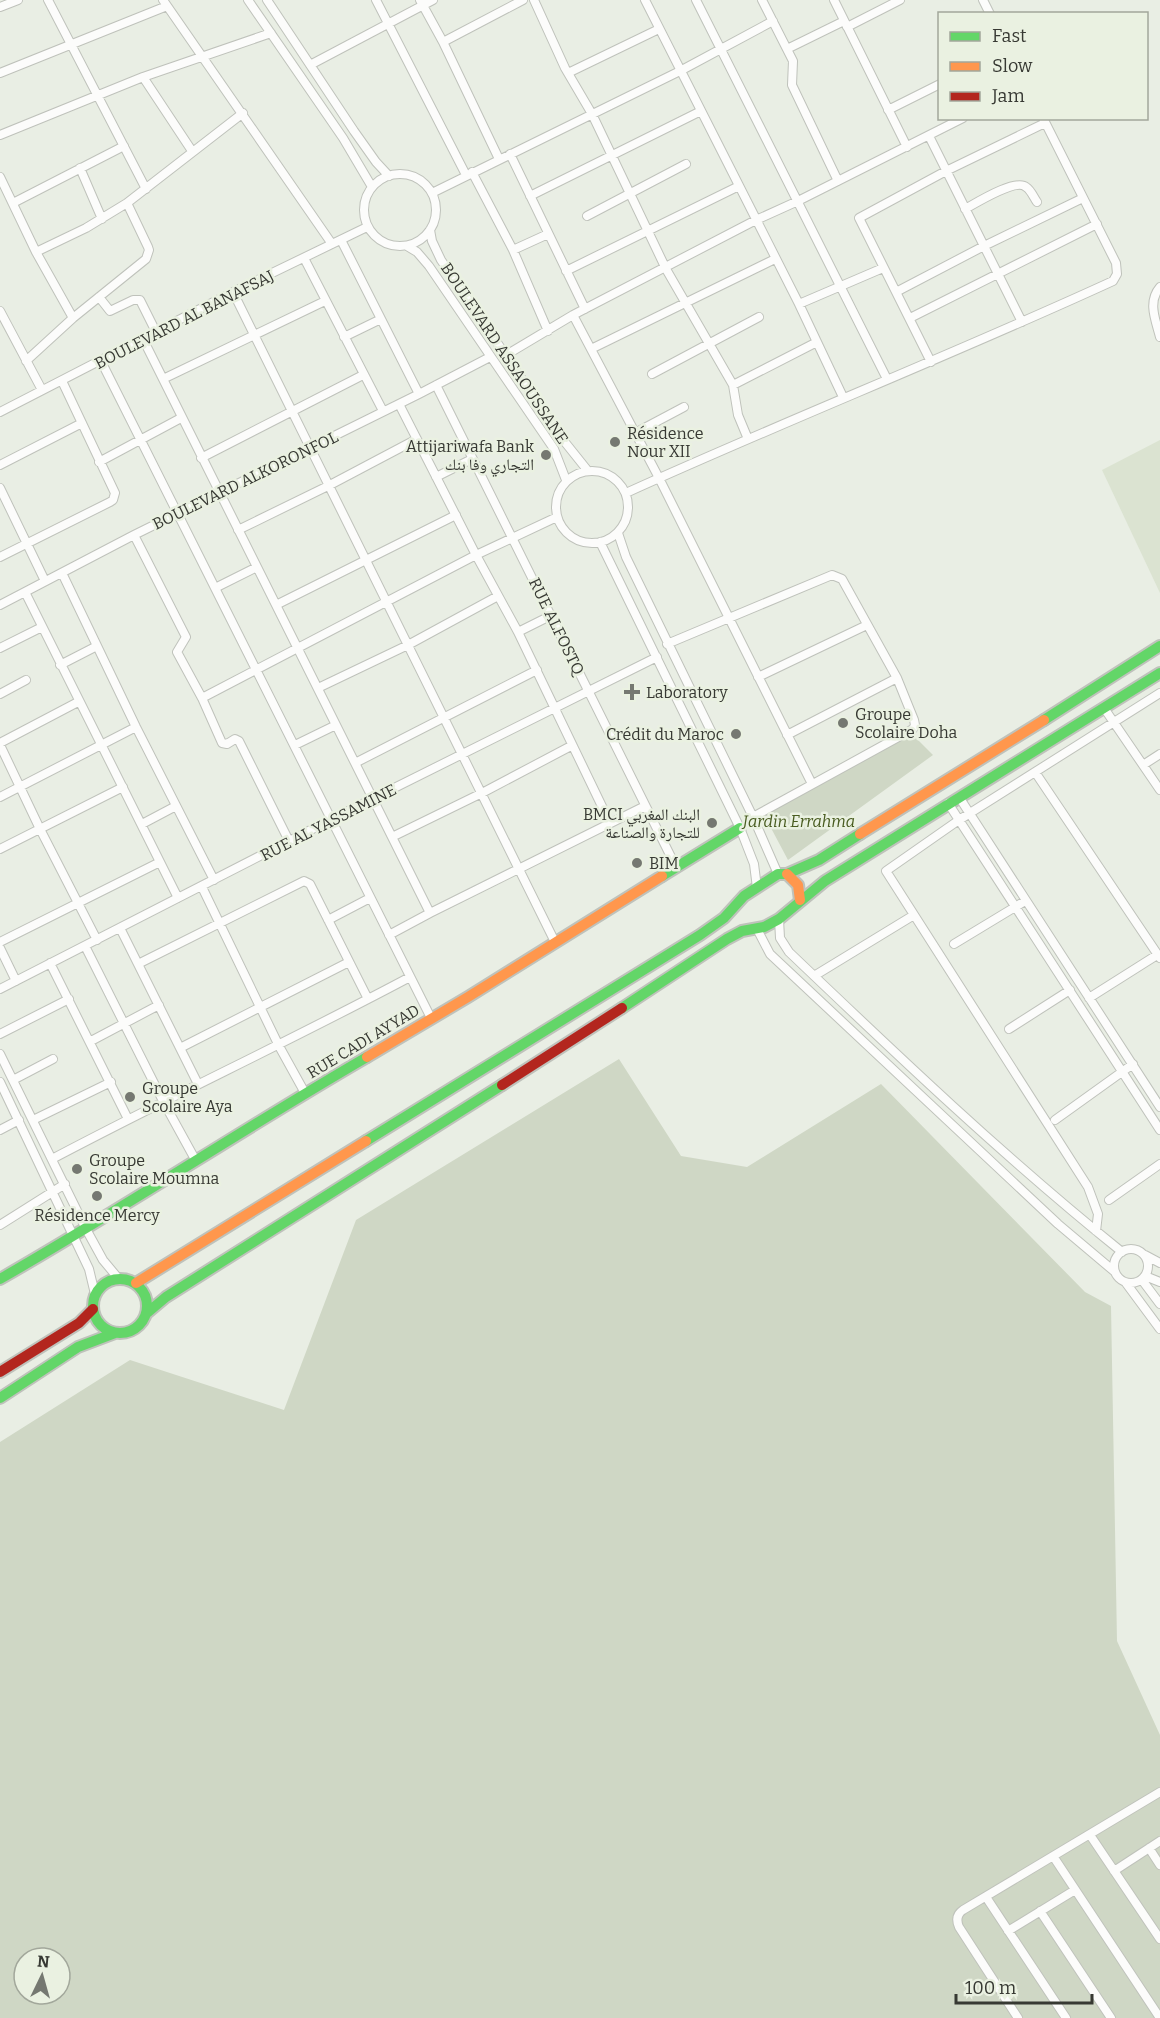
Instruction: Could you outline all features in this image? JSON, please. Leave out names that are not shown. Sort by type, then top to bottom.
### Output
[{"type":"main road","points":[[1160,646],[819,860],[783,874],[757,888],[739,900],[729,916],[730,923],[735,929],[742,931],[757,929],[779,919],[825,881],[958,796],[1160,673]]},
{"type":"main road","name":"RUE CADI AYYAD","points":[[0,1280],[740,828]]},
{"type":"main road","points":[[783,874],[793,877],[799,885],[800,900]]},
{"type":"main road","points":[[136,1283],[700,935],[732,910]]},
{"type":"main road","points":[[0,1398],[87,1343],[137,1328],[147,1313],[166,1297],[742,931]]},
{"type":"main road","points":[[115,1333],[100,1325],[93,1309],[95,1294],[105,1283],[118,1278],[136,1283],[146,1296],[147,1313]]},
{"type":"main road","points":[[0,1372],[79,1323],[93,1309]]},
{"type":"street","points":[[0,7],[18,0]]},
{"type":"street","points":[[48,0],[146,189]]},
{"type":"street","points":[[248,0],[343,138],[372,187]]},
{"type":"street","points":[[267,0],[376,162],[389,176]]},
{"type":"street","points":[[376,0],[469,174],[513,250],[548,331]]},
{"type":"street","points":[[310,65],[422,2],[433,0]]},
{"type":"street","points":[[443,42],[523,0]]},
{"type":"street","points":[[534,0],[568,73],[592,114],[684,303],[733,386],[738,415],[748,439]]},
{"type":"street","points":[[645,0],[799,304],[843,398]]},
{"type":"street","points":[[696,0],[887,379]]},
{"type":"street","points":[[762,0],[793,61],[792,85],[838,181]]},
{"type":"street","points":[[834,0],[907,147]]},
{"type":"street","points":[[787,49],[900,0]]},
{"type":"street","points":[[422,2],[499,159]]},
{"type":"street","points":[[0,73],[165,3],[332,244]]},
{"type":"street","points":[[432,193],[680,71],[773,21]]},
{"type":"street","points":[[568,73],[659,29]]},
{"type":"street","points":[[0,135],[143,76],[271,33]]},
{"type":"street","points":[[143,76],[192,151]]},
{"type":"street","points":[[888,110],[938,85]]},
{"type":"street","points":[[530,196],[701,111]]},
{"type":"street","points":[[36,252],[102,219],[127,203],[243,113]]},
{"type":"street","points":[[506,355],[573,315],[756,220],[959,120]]},
{"type":"street","points":[[626,493],[931,362],[1113,281],[1116,277],[1116,263],[1044,121],[861,216],[859,221],[931,362]]},
{"type":"street","points":[[929,136],[1022,322]]},
{"type":"street","points":[[13,203],[124,146]]},
{"type":"street","points":[[510,154],[585,309]]},
{"type":"street","points":[[587,216],[686,164]]},
{"type":"street","points":[[80,168],[102,219]]},
{"type":"street","points":[[402,174],[415,177],[432,193],[436,212],[430,230],[421,240],[407,246],[384,243],[377,239],[364,219],[364,202],[372,187],[389,176],[402,174]]},
{"type":"street","points":[[0,177],[36,252],[73,318]]},
{"type":"street","points":[[965,209],[1016,185],[1026,186],[1037,202]]},
{"type":"street","points":[[566,271],[739,186]]},
{"type":"street","points":[[896,292],[1083,198]]},
{"type":"street","points":[[26,361],[73,318],[146,259],[148,247],[127,203]]},
{"type":"street","points":[[910,318],[1097,224]]},
{"type":"street","name":"BOULEVARD AL BANAFSAJ","points":[[0,412],[367,226]]},
{"type":"street","name":"BOULEVARD ASSAOUSSANE","points":[[430,230],[432,241],[441,260],[564,441],[588,471]]},
{"type":"street","points":[[513,250],[548,234]]},
{"type":"street","points":[[341,240],[419,394]]},
{"type":"street","name":"BOULEVARD ASSAOUSSANE","points":[[407,246],[424,259],[554,449],[566,480]]},
{"type":"street","points":[[304,258],[383,411]]},
{"type":"street","points":[[591,349],[776,259]]},
{"type":"street","points":[[799,304],[883,268]]},
{"type":"street","points":[[1160,287],[1152,307],[1160,337]]},
{"type":"street","points":[[233,292],[555,942]]},
{"type":"street","points":[[99,297],[110,311],[134,300],[140,300],[156,332]]},
{"type":"street","points":[[163,379],[325,301]]},
{"type":"street","points":[[0,310],[42,390]]},
{"type":"street","points":[[573,315],[659,478],[812,784]]},
{"type":"street","points":[[652,374],[759,317]]},
{"type":"street","points":[[344,337],[381,319]]},
{"type":"street","points":[[143,339],[430,912]]},
{"type":"street","points":[[733,386],[817,342]]},
{"type":"street","name":"BOULEVARD ALKORONFOL","points":[[0,605],[134,535],[490,357]]},
{"type":"street","points":[[101,361],[432,1018]]},
{"type":"street","points":[[201,458],[363,375]]},
{"type":"street","points":[[0,557],[113,500],[115,493],[62,381]]},
{"type":"street","name":"RUE ALFOSTQ","points":[[436,385],[676,867]]},
{"type":"street","points":[[399,404],[518,632],[610,823]]},
{"type":"street","points":[[635,433],[684,407]]},
{"type":"street","points":[[99,462],[181,418]]},
{"type":"street","points":[[0,465],[82,423]]},
{"type":"street","points":[[238,530],[417,439]]},
{"type":"street","points":[[436,477],[472,459]]},
{"type":"street","points":[[588,471],[611,476],[626,493],[628,514],[618,533],[600,543],[585,543],[574,539],[565,532],[556,517],[556,497],[566,480],[588,471]]},
{"type":"street","points":[[0,488],[45,581]]},
{"type":"street","points":[[276,605],[456,515]]},
{"type":"street","points":[[202,698],[476,555],[556,517]]},
{"type":"street","points":[[618,533],[626,557],[668,644],[783,874]]},
{"type":"street","points":[[134,535],[186,638],[177,652],[202,698],[222,743],[239,741],[289,841]]},
{"type":"street","points":[[600,543],[740,828],[754,864],[757,888]]},
{"type":"street","points":[[215,588],[257,567]]},
{"type":"street","points":[[62,573],[136,727],[214,880]]},
{"type":"street","points":[[668,644],[832,575],[842,579],[897,678],[914,720],[913,729],[753,817]]},
{"type":"street","points":[[25,592],[178,898]]},
{"type":"street","points":[[318,688],[408,645],[498,596]]},
{"type":"street","points":[[518,632],[552,615]]},
{"type":"street","points":[[758,677],[867,625]]},
{"type":"street","points":[[0,648],[42,627]]},
{"type":"street","points":[[60,665],[97,646]]},
{"type":"street","name":"RUE AL YASSAMINE","points":[[0,988],[657,657]]},
{"type":"street","points":[[355,763],[537,670]]},
{"type":"street","points":[[787,735],[897,678]]},
{"type":"street","points":[[0,694],[26,680]]},
{"type":"street","points":[[1096,1231],[1098,1214],[1088,1187],[886,871],[959,820],[1160,693]]},
{"type":"street","points":[[78,702],[0,744],[40,829],[97,940]]},
{"type":"street","points":[[1104,708],[1160,790]]},
{"type":"street","points":[[295,746],[336,725]]},
{"type":"street","points":[[0,797],[136,727]]},
{"type":"street","points":[[392,837],[482,794],[571,746]]},
{"type":"street","points":[[1143,765],[1160,754]]},
{"type":"street","points":[[1035,772],[1159,956],[1089,998]]},
{"type":"street","points":[[0,849],[123,787]]},
{"type":"street","points":[[958,796],[1160,1107]]},
{"type":"street","points":[[948,803],[1160,1130]]},
{"type":"street","points":[[142,824],[176,806]]},
{"type":"street","points":[[389,935],[430,912],[645,806]]},
{"type":"street","points":[[0,942],[160,862]]},
{"type":"street","points":[[138,964],[304,881],[310,884],[368,999]]},
{"type":"street","points":[[202,887],[279,1046],[305,1093]]},
{"type":"street","points":[[328,920],[370,898]]},
{"type":"street","points":[[954,944],[1025,901]]},
{"type":"street","points":[[814,976],[914,915]]},
{"type":"street","points":[[779,919],[779,932],[784,945],[814,976],[1018,1165],[1122,1252]]},
{"type":"street","points":[[120,928],[198,1084]]},
{"type":"street","points":[[757,929],[770,954],[1058,1224],[1126,1283],[1160,1329]]},
{"type":"street","points":[[85,946],[196,1161]]},
{"type":"street","points":[[0,948],[16,981]]},
{"type":"street","points":[[180,1048],[349,962]]},
{"type":"street","points":[[50,963],[128,1119]]},
{"type":"street","points":[[52,1159],[163,1101],[279,1046],[410,977]]},
{"type":"street","points":[[1010,1029],[1070,990]]},
{"type":"street","points":[[0,1034],[69,999]]},
{"type":"street","points":[[91,1041],[159,1005]]},
{"type":"street","points":[[0,1054],[86,1229],[103,1260],[118,1278]]},
{"type":"street","points":[[13,1080],[53,1059]]},
{"type":"street","points":[[1055,1120],[1133,1064]]},
{"type":"street","points":[[0,1082],[89,1269],[95,1294]]},
{"type":"street","points":[[33,1120],[111,1082]]},
{"type":"street","points":[[0,1130],[19,1120]]},
{"type":"street","points":[[1109,1200],[1160,1164]]},
{"type":"street","points":[[0,1225],[65,1184]]},
{"type":"street","points":[[1114,1272],[1115,1261],[1122,1252],[1134,1249],[1160,1263]]},
{"type":"street","points":[[1126,1283],[1137,1283],[1144,1278],[1148,1266],[1144,1255]]},
{"type":"street","points":[[1144,1278],[1160,1282]]},
{"type":"street","points":[[1144,1278],[1160,1304]]},
{"type":"street","points":[[1018,2018],[958,1924],[961,1912],[1160,1792]]},
{"type":"street","points":[[1089,1835],[1160,1939]]},
{"type":"street","points":[[1114,1871],[1160,1841]]},
{"type":"street","points":[[1149,1848],[1160,1865]]},
{"type":"street","points":[[1053,1857],[1158,2017]]},
{"type":"street","points":[[1008,1931],[1076,1890]]},
{"type":"street","points":[[986,1897],[1066,2018]]},
{"type":"street","points":[[1040,1911],[1111,2018]]},
{"type":"shaded area","points":[[1160,440],[1160,593],[1102,470]]},
{"type":"green space","name":"Jardin Errahma","points":[[912,734],[933,755],[788,860],[763,813]]},
{"type":"green space","points":[[619,1059],[681,1156],[747,1167],[881,1084],[1085,1292],[1111,1306],[1117,1641],[1160,1735],[1160,2018],[0,2018],[0,1442],[130,1360],[284,1410],[356,1220]]},
{"type":"traffic: fast","points":[[1044,720],[1160,646]]},
{"type":"traffic: fast","points":[[622,1008],[727,939],[742,931],[764,927],[779,919],[825,881],[1160,673]]},
{"type":"traffic: fast","points":[[662,876],[740,828]]},
{"type":"traffic: fast","points":[[366,1141],[700,935],[724,918],[744,896],[778,874],[787,874],[819,860],[860,834]]},
{"type":"traffic: fast","points":[[0,1279],[367,1057]]},
{"type":"traffic: fast","points":[[147,1313],[166,1297],[502,1085]]},
{"type":"traffic: fast","points":[[115,1279],[125,1279],[135,1283],[143,1291],[147,1306],[143,1321],[135,1329],[125,1333],[115,1333],[105,1329],[97,1321],[93,1311],[93,1301],[97,1291],[105,1283],[115,1279]]},
{"type":"traffic: fast","points":[[0,1398],[78,1347],[115,1333]]},
{"type":"traffic: slow","points":[[860,834],[1044,720]]},
{"type":"traffic: slow","points":[[787,874],[798,885],[800,900]]},
{"type":"traffic: slow","points":[[367,1057],[662,876]]},
{"type":"traffic: slow","points":[[136,1283],[366,1141]]},
{"type":"traffic: jam","points":[[502,1085],[622,1008]]},
{"type":"traffic: jam","points":[[0,1372],[79,1323],[93,1309]]},
{"type":"place","name":"Résidence Nour XII","points":[[615,442]]},
{"type":"place","name":"Attijariwafa Bank التجاري وفا بنك","points":[[546,455]]},
{"type":"place","name":"Laboratory","points":[[632,692]]},
{"type":"place","name":"Groupe Scolaire Doha","points":[[843,723]]},
{"type":"place","name":"Crédit du Maroc","points":[[736,734]]},
{"type":"place","name":"BMCI البنك المغربي للتجارة والصناعة","points":[[712,823]]},
{"type":"place","name":"BIM","points":[[637,863]]},
{"type":"place","name":"Groupe Scolaire Aya","points":[[130,1097]]},
{"type":"place","name":"Groupe Scolaire Moumna","points":[[77,1169]]},
{"type":"place","name":"Résidence Mercy","points":[[97,1196]]}]
